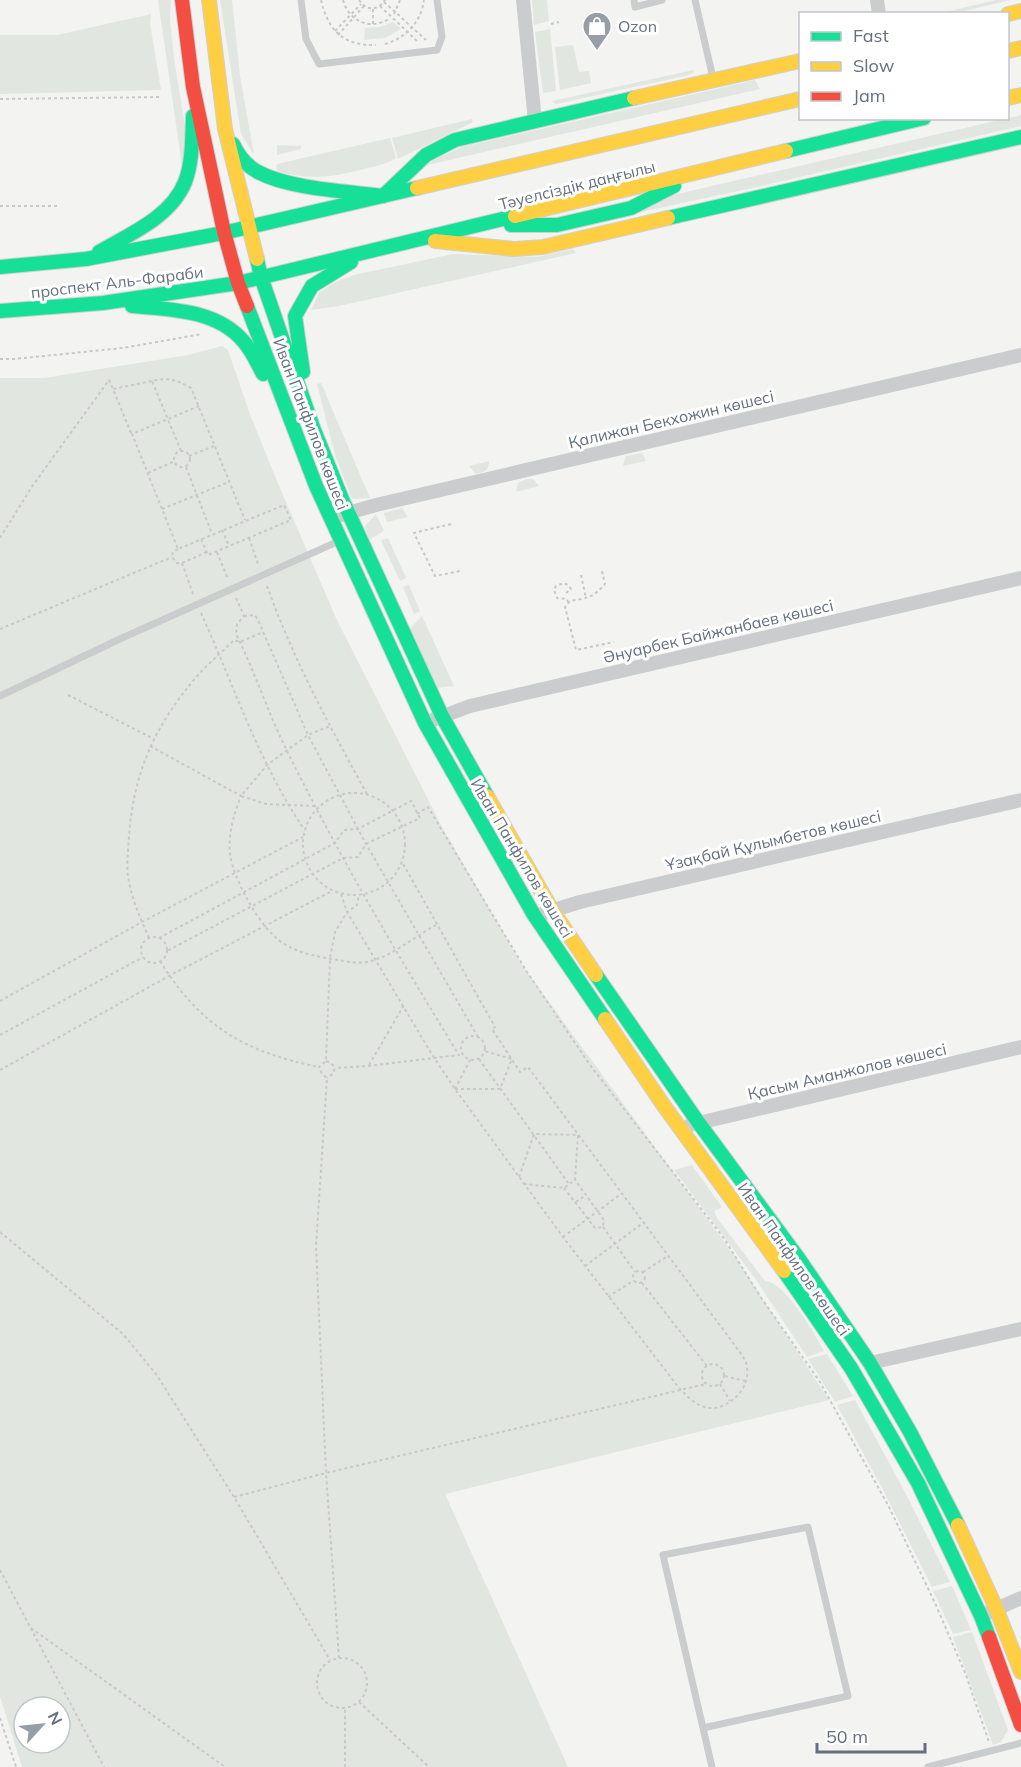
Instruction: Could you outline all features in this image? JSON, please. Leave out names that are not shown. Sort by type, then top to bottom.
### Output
[{"type":"main road","name":"Иван Панфилов көшесі","points":[[182,0],[193,87],[224,232],[238,283],[330,519],[425,723],[534,915],[681,1129],[781,1266],[851,1368],[918,1483],[981,1616],[1021,1725]]},
{"type":"main road","name":"Иван Панфилов көшесі","points":[[209,0],[225,129],[261,278],[314,430],[348,513],[442,716],[552,910],[698,1122],[799,1259],[870,1363],[910,1432],[951,1511],[996,1608],[1021,1672]]},
{"type":"main road","points":[[225,129],[237,153],[256,171],[284,182],[383,196],[426,155],[455,140],[799,61]]},
{"type":"main road","points":[[86,259],[155,219],[179,194],[188,167],[193,87]]},
{"type":"main road","name":"Тәуелсіздік даңғылы","points":[[224,232],[799,99]]},
{"type":"main road","name":"Тәуелсіздік даңғылы","points":[[238,283],[916,120]]},
{"type":"main road","points":[[421,239],[514,249],[543,247],[1021,138]]},
{"type":"main road","name":"проспект Аль-Фараби","points":[[0,267],[86,259],[224,232]]},
{"type":"main road","points":[[314,430],[300,357],[295,316],[312,286],[340,267],[377,250]]},
{"type":"main road","name":"проспект Аль-Фараби","points":[[0,310],[103,303],[238,283]]},
{"type":"main road","points":[[103,303],[181,310],[224,326],[241,337],[289,416]]},
{"type":"street","points":[[523,0],[535,121]]},
{"type":"street","name":"Қалижан Бекхожин көшесі","points":[[330,519],[1021,355]]},
{"type":"street","name":"Әнуарбек Байжанбаев көшесі","points":[[425,723],[470,706],[1021,578]]},
{"type":"street","name":"Ұзақбай Құлымбетов көшесі","points":[[534,915],[580,902],[1021,800]]},
{"type":"street","name":"Қасым Аманжолов көшесі","points":[[681,1129],[698,1122],[1021,1047]]},
{"type":"street","points":[[870,1363],[1021,1329]]},
{"type":"street","points":[[981,1616],[1021,1598]]},
{"type":"lane","points":[[302,0],[306,39],[319,64],[437,50],[442,37],[437,0]]},
{"type":"lane","points":[[634,0],[635,7],[662,0]]},
{"type":"lane","points":[[694,0],[714,80]]},
{"type":"lane","points":[[0,696],[132,633],[340,541]]},
{"type":"lane","points":[[703,1728],[848,1696],[808,1527],[663,1555],[712,1767]]},
{"type":"lane","points":[[928,1767],[1021,1743]]},
{"type":"path","points":[[321,0],[324,14],[334,31],[352,43],[367,46],[392,42],[408,32],[420,17],[424,0]]},
{"type":"path","points":[[343,0],[350,15],[373,26],[391,17],[400,0]]},
{"type":"path","points":[[334,31],[360,2],[373,9],[384,1],[428,42],[421,44],[380,6]]},
{"type":"path","points":[[338,35],[364,6]]},
{"type":"path","points":[[373,9],[373,26]]},
{"type":"path","points":[[551,24],[559,22]]},
{"type":"path","points":[[0,99],[162,97]]},
{"type":"path","points":[[0,206],[57,206]]},
{"type":"path","points":[[0,359],[123,348],[208,333]]},
{"type":"path","points":[[113,389],[165,378],[178,380],[191,388],[245,520]]},
{"type":"path","points":[[0,538],[31,488],[109,380],[178,549]]},
{"type":"path","points":[[152,381],[181,451],[186,452],[189,456],[186,467],[212,534]]},
{"type":"path","points":[[132,434],[199,406]]},
{"type":"path","points":[[189,456],[214,446]]},
{"type":"path","points":[[181,451],[175,456],[175,461],[179,466],[186,467]]},
{"type":"path","points":[[148,473],[175,461]]},
{"type":"path","points":[[162,509],[230,481]]},
{"type":"path","points":[[0,629],[172,557],[173,552],[201,538],[284,505],[291,520],[208,555],[201,538]]},
{"type":"path","points":[[451,525],[414,533],[435,576],[460,571]]},
{"type":"path","points":[[222,530],[229,546]]},
{"type":"path","points":[[172,557],[177,563],[182,563],[207,552]]},
{"type":"path","points":[[568,602],[592,597],[605,584],[602,571]]},
{"type":"path","points":[[581,575],[586,598]]},
{"type":"path","points":[[566,593],[571,589],[564,583],[556,586],[554,590],[557,598],[567,599],[568,602]]},
{"type":"path","points":[[568,602],[566,607],[576,650],[614,642]]},
{"type":"path","points":[[244,616],[255,615],[308,735],[358,830],[417,935],[483,1043],[484,1051],[479,1059]]},
{"type":"path","points":[[279,619],[330,726],[367,794]]},
{"type":"path","points":[[148,938],[129,880],[128,850],[133,797],[138,777],[154,739],[199,675],[234,640],[240,642],[263,632]]},
{"type":"path","points":[[236,634],[287,751],[394,950],[460,1054],[471,1060],[479,1059]]},
{"type":"path","points":[[214,643],[249,728],[288,805],[304,829]]},
{"type":"path","points":[[68,695],[154,739]]},
{"type":"path","points":[[330,726],[308,735],[267,765],[241,796],[232,821],[230,854],[245,892],[264,926],[282,943],[303,953],[352,963],[375,960],[436,924]]},
{"type":"path","points":[[150,746],[241,796],[266,804],[316,806],[340,794],[355,792],[367,794],[387,804],[402,826],[405,846],[402,862],[388,883],[364,895],[341,894],[322,885],[313,875],[305,860],[303,837],[304,829],[316,806]]},
{"type":"path","points":[[148,938],[159,938],[305,860],[335,843],[344,830],[358,830],[411,801],[420,818],[366,844],[358,857],[343,858],[167,951]]},
{"type":"path","points":[[417,814],[428,807],[527,972],[590,1065],[723,1237],[762,1299],[820,1382],[889,1507],[935,1603],[966,1675],[992,1751]]},
{"type":"path","points":[[0,1001],[142,922],[303,837]]},
{"type":"path","points":[[341,894],[347,912],[433,1057],[585,1267],[679,1389],[693,1403],[710,1408],[725,1405],[741,1392],[745,1381],[747,1365],[742,1355],[528,1067],[520,1072],[492,1029],[495,1027],[402,862]]},
{"type":"path","points":[[0,1070],[170,976],[332,891]]},
{"type":"path","points":[[319,1067],[326,1061],[330,958],[335,932],[347,912],[357,906],[359,895]]},
{"type":"path","points":[[148,938],[141,950],[143,957],[152,963],[160,961],[165,957],[167,951],[165,943],[159,938]]},
{"type":"path","points":[[0,1035],[143,957]]},
{"type":"path","points":[[160,961],[187,999],[214,1025],[250,1047],[283,1060],[319,1067]]},
{"type":"path","points":[[368,1066],[404,1005]]},
{"type":"path","points":[[460,1054],[464,1040],[471,1036],[478,1037]]},
{"type":"path","points":[[484,1051],[512,1059]]},
{"type":"path","points":[[335,1068],[460,1054]]},
{"type":"path","points":[[479,1059],[569,1184]]},
{"type":"path","points":[[500,1089],[512,1059]]},
{"type":"path","points":[[455,1089],[471,1060]]},
{"type":"path","points":[[326,1061],[335,1068]]},
{"type":"path","points":[[319,1067],[327,1078]]},
{"type":"path","points":[[327,1078],[334,1073],[335,1068]]},
{"type":"path","points":[[327,1078],[316,1246],[326,1473],[339,1658]]},
{"type":"path","points":[[455,1089],[500,1089]]},
{"type":"path","points":[[534,1134],[578,1135]]},
{"type":"path","points":[[519,1177],[534,1134]]},
{"type":"path","points":[[578,1135],[574,1180],[604,1220],[603,1227],[635,1272]]},
{"type":"path","points":[[524,1184],[564,1188],[574,1180]]},
{"type":"path","points":[[564,1188],[595,1228],[603,1227]]},
{"type":"path","points":[[563,1237],[621,1194]]},
{"type":"path","points":[[575,1202],[586,1195]]},
{"type":"path","points":[[585,1267],[643,1223]]},
{"type":"path","points":[[0,1232],[123,1334],[156,1374],[234,1497],[330,1660]]},
{"type":"path","points":[[635,1272],[642,1272],[668,1256]]},
{"type":"path","points":[[633,1281],[632,1277],[635,1272]]},
{"type":"path","points":[[642,1272],[645,1278],[642,1283]]},
{"type":"path","points":[[608,1297],[633,1281]]},
{"type":"path","points":[[633,1281],[642,1283]]},
{"type":"path","points":[[642,1283],[707,1366]]},
{"type":"path","points":[[234,1497],[679,1389],[706,1384],[713,1386],[720,1384],[724,1376],[720,1366],[714,1364],[707,1366],[702,1375],[706,1384]]},
{"type":"path","points":[[724,1376],[745,1381]]},
{"type":"path","points":[[720,1384],[730,1401]]},
{"type":"path","points":[[0,1570],[104,1767]]},
{"type":"path","points":[[31,1628],[225,1767]]},
{"type":"path","points":[[339,1658],[349,1658],[358,1663],[365,1672],[367,1682],[365,1693],[359,1701],[345,1708],[328,1704],[318,1690],[316,1681],[323,1665],[339,1658]]},
{"type":"path","points":[[359,1701],[429,1767]]},
{"type":"path","points":[[345,1708],[345,1767]]},
{"type":"path","points":[[0,1718],[16,1767]]},
{"type":"shaded area","points":[[158,0],[171,0],[170,20],[174,58],[187,139],[182,166]]},
{"type":"shaded area","points":[[220,0],[232,0],[240,76],[254,155],[241,134]]},
{"type":"shaded area","points":[[532,0],[547,0],[549,21],[534,25]]},
{"type":"shaded area","points":[[996,0],[1011,0],[960,12],[946,12]]},
{"type":"shaded area","points":[[151,14],[150,23],[161,90],[0,94],[0,35],[57,35]]},
{"type":"shaded area","points":[[393,22],[401,29],[385,38],[364,40],[365,28],[380,27]]},
{"type":"shaded area","points":[[550,29],[556,91],[543,93],[535,32]]},
{"type":"shaded area","points":[[573,45],[579,72],[589,71],[591,83],[560,90],[555,47]]},
{"type":"shaded area","points":[[694,70],[693,73],[685,76],[556,104],[552,101]]},
{"type":"shaded area","points":[[755,80],[760,89],[427,165],[462,147]]},
{"type":"shaded area","points":[[1021,115],[1021,126],[627,215],[664,197],[999,120],[1009,120],[1009,118]]},
{"type":"shaded area","points":[[472,119],[473,122],[398,159],[392,138]]},
{"type":"shaded area","points":[[390,138],[396,158],[378,166],[318,177],[277,171],[276,165],[281,163]]},
{"type":"shaded area","points":[[277,145],[301,146],[301,149],[277,155]]},
{"type":"shaded area","points":[[573,249],[576,253],[339,306],[311,310],[319,293],[335,282],[354,275],[453,254],[537,257]]},
{"type":"shaded area","points":[[222,346],[228,350],[251,417],[336,618],[442,827],[522,965],[734,1255],[829,1400],[445,1494],[568,1767],[22,1767],[18,1755],[72,1755],[72,1695],[12,1695],[12,1735],[0,1696],[0,378],[44,378],[188,355]]},
{"type":"shaded area","points":[[321,383],[370,498],[352,499],[335,455],[317,384]]},
{"type":"shaded area","points":[[669,419],[675,428],[658,430],[652,423]]},
{"type":"shaded area","points":[[637,426],[633,435],[624,440],[617,432]]},
{"type":"shaded area","points":[[642,453],[646,461],[623,466],[626,456]]},
{"type":"shaded area","points":[[489,461],[486,470],[481,473],[476,474],[469,466]]},
{"type":"shaded area","points":[[526,479],[533,479],[539,486],[516,492],[518,483]]},
{"type":"shaded area","points":[[402,508],[408,517],[387,522],[384,513]]},
{"type":"shaded area","points":[[376,514],[384,531],[369,540],[365,526]]},
{"type":"shaded area","points":[[388,538],[406,578],[400,581],[381,540]]},
{"type":"shaded area","points":[[409,585],[420,611],[414,614],[403,587]]},
{"type":"shaded area","points":[[422,616],[454,686],[436,688],[409,630]]},
{"type":"shaded area","points":[[692,1165],[722,1207],[714,1211],[717,1218],[765,1281],[773,1284],[790,1299],[824,1351],[807,1357],[754,1277],[674,1170]]},
{"type":"shaded area","points":[[827,1354],[853,1396],[835,1402],[808,1359]]},
{"type":"shaded area","points":[[855,1400],[950,1582],[932,1587],[837,1405]]},
{"type":"shaded area","points":[[952,1586],[971,1630],[953,1634],[933,1591]]},
{"type":"shaded area","points":[[972,1632],[1008,1730],[1001,1742],[993,1745],[953,1637]]},
{"type":"traffic: fast","points":[[233,144],[250,167],[271,178],[319,188],[383,196],[426,155],[455,140],[634,98]]},
{"type":"traffic: fast","points":[[99,252],[160,215],[179,194],[189,166],[193,116]]},
{"type":"traffic: fast","points":[[786,151],[916,120]]},
{"type":"traffic: fast","points":[[668,218],[1021,137]]},
{"type":"traffic: fast","points":[[511,225],[557,225],[631,208],[674,186]]},
{"type":"traffic: fast","points":[[0,267],[86,259],[223,233],[417,188]]},
{"type":"traffic: fast","points":[[0,311],[103,303],[238,283],[515,216]]},
{"type":"traffic: fast","points":[[257,259],[261,277],[314,430],[342,499],[442,716],[487,796]]},
{"type":"traffic: fast","points":[[303,372],[295,316],[312,286],[351,262]]},
{"type":"traffic: fast","points":[[132,306],[177,310],[221,323],[244,342],[263,374]]},
{"type":"traffic: fast","points":[[247,306],[316,486],[425,723],[534,915],[605,1019]]},
{"type":"traffic: fast","points":[[596,975],[698,1122],[799,1259],[870,1363],[910,1432],[958,1525]]},
{"type":"traffic: fast","points":[[784,1271],[851,1368],[918,1483],[989,1637]]},
{"type":"traffic: slow","points":[[209,0],[225,129],[257,259]]},
{"type":"traffic: slow","points":[[1009,14],[1021,11]]},
{"type":"traffic: slow","points":[[1009,51],[1021,48]]},
{"type":"traffic: slow","points":[[634,98],[799,61]]},
{"type":"traffic: slow","points":[[1009,98],[1021,95]]},
{"type":"traffic: slow","points":[[417,188],[799,99]]},
{"type":"traffic: slow","points":[[515,216],[786,151]]},
{"type":"traffic: slow","points":[[435,241],[514,249],[543,247],[668,218]]},
{"type":"traffic: slow","points":[[487,796],[552,910],[596,975]]},
{"type":"traffic: slow","points":[[605,1019],[664,1106],[784,1271]]},
{"type":"traffic: slow","points":[[958,1525],[996,1608],[1021,1672]]},
{"type":"traffic: jam","points":[[182,0],[193,87],[224,232],[247,306]]},
{"type":"traffic: jam","points":[[989,1637],[1021,1725]]},
{"type":"place","name":"Ozon","points":[[597,52]]}]
